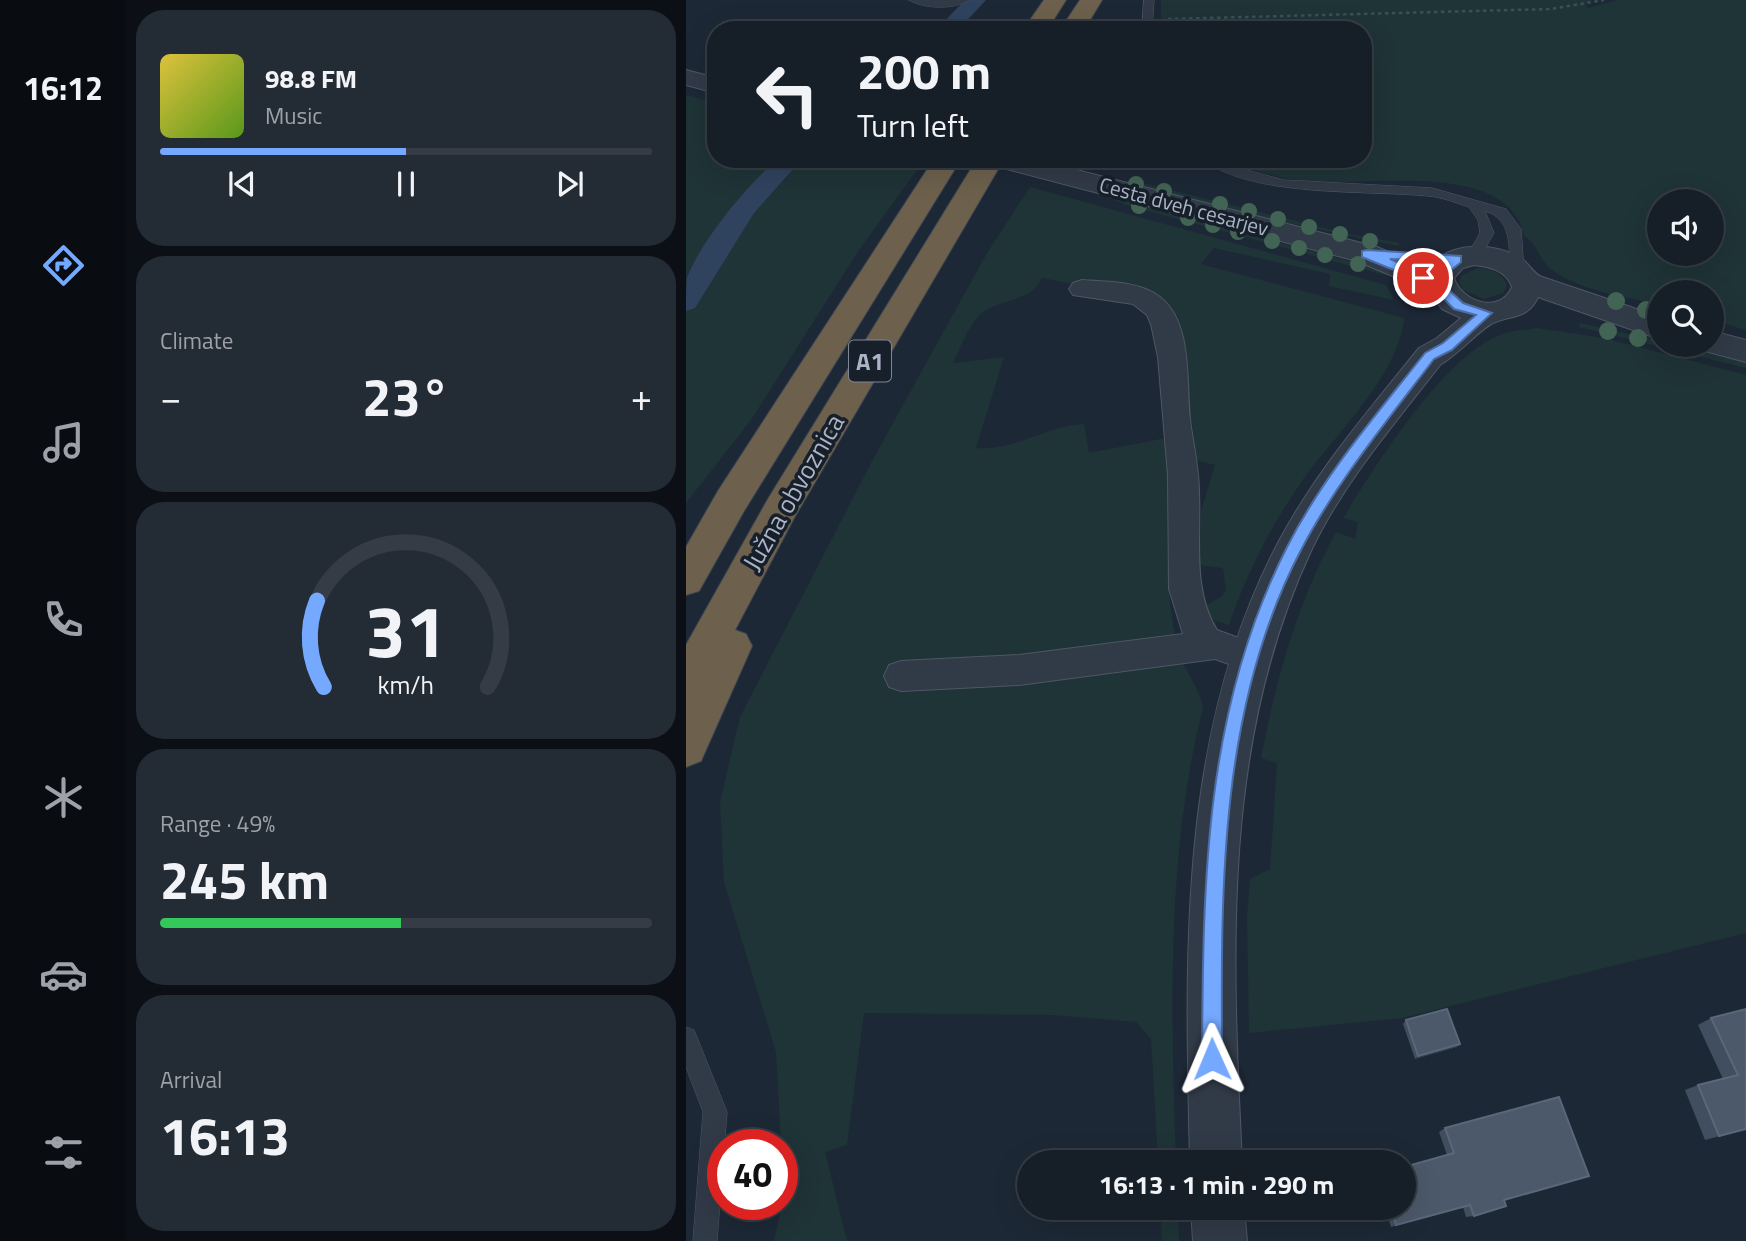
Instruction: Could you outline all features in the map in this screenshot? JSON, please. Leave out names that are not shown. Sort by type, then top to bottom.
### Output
[{"type":"highway","points":[[1041,21],[1055,0]]},
{"type":"highway","points":[[1078,21],[1091,0]]},
{"type":"highway","name":"Južna obvoznica","points":[[686,580],[728,508],[942,168]]},
{"type":"highway","name":"Južna obvoznica","points":[[686,683],[750,564],[986,168]]},
{"type":"highway","points":[[686,550],[728,508]]},
{"type":"highway","points":[[686,748],[744,620],[752,593],[750,564]]},
{"type":"street","points":[[686,77],[707,83]]},
{"type":"street","name":"Cesta dveh cesarjev","points":[[1036,168],[1367,254],[1443,290]]},
{"type":"street","name":"Cesta dveh cesarjev","points":[[1367,254],[1466,257]]},
{"type":"street","points":[[1430,356],[1429,339],[1443,290],[1444,267],[1466,257],[1494,258],[1520,286],[1647,325]]},
{"type":"street","points":[[1216,1150],[1211,950],[1216,836],[1230,734],[1232,651],[1280,578],[1310,520],[1350,458],[1430,356],[1448,346],[1520,286]]},
{"type":"street","points":[[1082,289],[1126,294],[1152,303],[1168,335],[1184,493],[1184,576],[1188,608],[1198,630],[1232,651]]},
{"type":"street","points":[[1443,290],[1467,310],[1486,313]]},
{"type":"street","points":[[1724,345],[1746,351]]},
{"type":"street","points":[[901,676],[974,675],[1054,668],[1139,652],[1232,651]]},
{"type":"street","points":[[1219,1220],[1220,1241]]},
{"type":"lane","points":[[914,0],[950,4],[964,0]]},
{"type":"lane","points":[[1147,21],[1149,0]]},
{"type":"lane","points":[[1230,168],[1294,186],[1432,192],[1501,212],[1514,229],[1520,286]]},
{"type":"lane","points":[[1466,257],[1486,233],[1484,220],[1474,204]]},
{"type":"lane","points":[[686,1038],[715,1112],[705,1241]]},
{"type":"path","points":[[1248,21],[1551,9],[1604,0]]},
{"type":"green space","points":[[1161,0],[1594,0],[1586,3],[1588,8],[1618,0],[1746,0],[1746,330],[1724,324],[1724,280],[1647,280],[1647,302],[1575,283],[1547,265],[1524,236],[1513,212],[1493,196],[1466,187],[1435,182],[1314,182],[1249,168],[1372,168],[1372,21],[1161,21]]},
{"type":"green space","points":[[686,95],[707,101],[707,168],[918,168],[859,250],[751,420],[686,503]]},
{"type":"green space","points":[[1108,179],[1142,183],[1349,234],[1400,243],[1398,246],[1275,220]]},
{"type":"green space","points":[[1030,187],[1386,285],[1394,300],[1329,286],[1330,274],[1214,248],[1201,264],[1404,318],[1399,340],[1378,383],[1302,481],[1280,515],[1251,569],[1229,625],[1213,620],[1205,606],[1226,591],[1223,568],[1199,565],[1201,511],[1215,465],[1195,460],[1192,422],[1181,420],[1178,349],[1136,296],[1042,278],[1030,292],[992,307],[973,323],[953,363],[1004,357],[976,448],[1003,446],[1056,429],[1084,424],[1089,453],[1171,437],[1168,570],[1173,622],[1180,656],[1203,707],[1182,819],[1177,876],[1173,991],[1176,1150],[1157,1150],[1151,1039],[1136,1022],[1052,1015],[864,1013],[847,1145],[825,1152],[847,1241],[774,1241],[779,1220],[798,1220],[798,1129],[780,1129],[776,1052],[724,882],[720,802],[740,717],[871,463],[987,253]]},
{"type":"green space","points":[[1100,194],[1386,271],[1384,275],[1126,205]]},
{"type":"green space","points":[[1478,268],[1492,270],[1502,277],[1507,285],[1503,293],[1484,299],[1463,290],[1459,282],[1461,276]]},
{"type":"green space","points":[[1580,323],[1647,338],[1647,344],[1579,327]]},
{"type":"green space","points":[[1537,328],[1604,338],[1647,349],[1647,357],[1677,357],[1746,375],[1746,933],[1402,1018],[1249,1033],[1247,916],[1250,879],[1270,869],[1277,763],[1261,758],[1281,671],[1299,614],[1336,532],[1355,539],[1358,522],[1343,518],[1412,415],[1456,366],[1478,347],[1514,331]]},
{"type":"green space","points":[[1701,357],[1724,357],[1746,362],[1746,368]]},
{"type":"green space","points":[[1161,1220],[1178,1220],[1179,1241],[1162,1241]]},
{"type":"building","points":[[1447,1009],[1460,1044],[1418,1056],[1406,1020]]},
{"type":"building","points":[[1746,1009],[1746,1129],[1719,1136],[1698,1085],[1738,1075],[1711,1018]]},
{"type":"building","points":[[1559,1097],[1589,1176],[1504,1200],[1506,1206],[1474,1216],[1470,1205],[1416,1220],[1416,1164],[1454,1153],[1445,1128]]},
{"type":"building","points":[[1395,1220],[1414,1220],[1396,1225]]},
{"type":"waterway","points":[[955,21],[976,0]]},
{"type":"waterway","points":[[686,302],[745,208],[781,168]]},
{"type":"route","points":[[1212,1059],[1211,950],[1216,836],[1230,734],[1266,611],[1294,548],[1350,458],[1430,356],[1448,346],[1486,313],[1458,306],[1442,290],[1439,284],[1441,272],[1457,259],[1367,254],[1423,278]]}]
